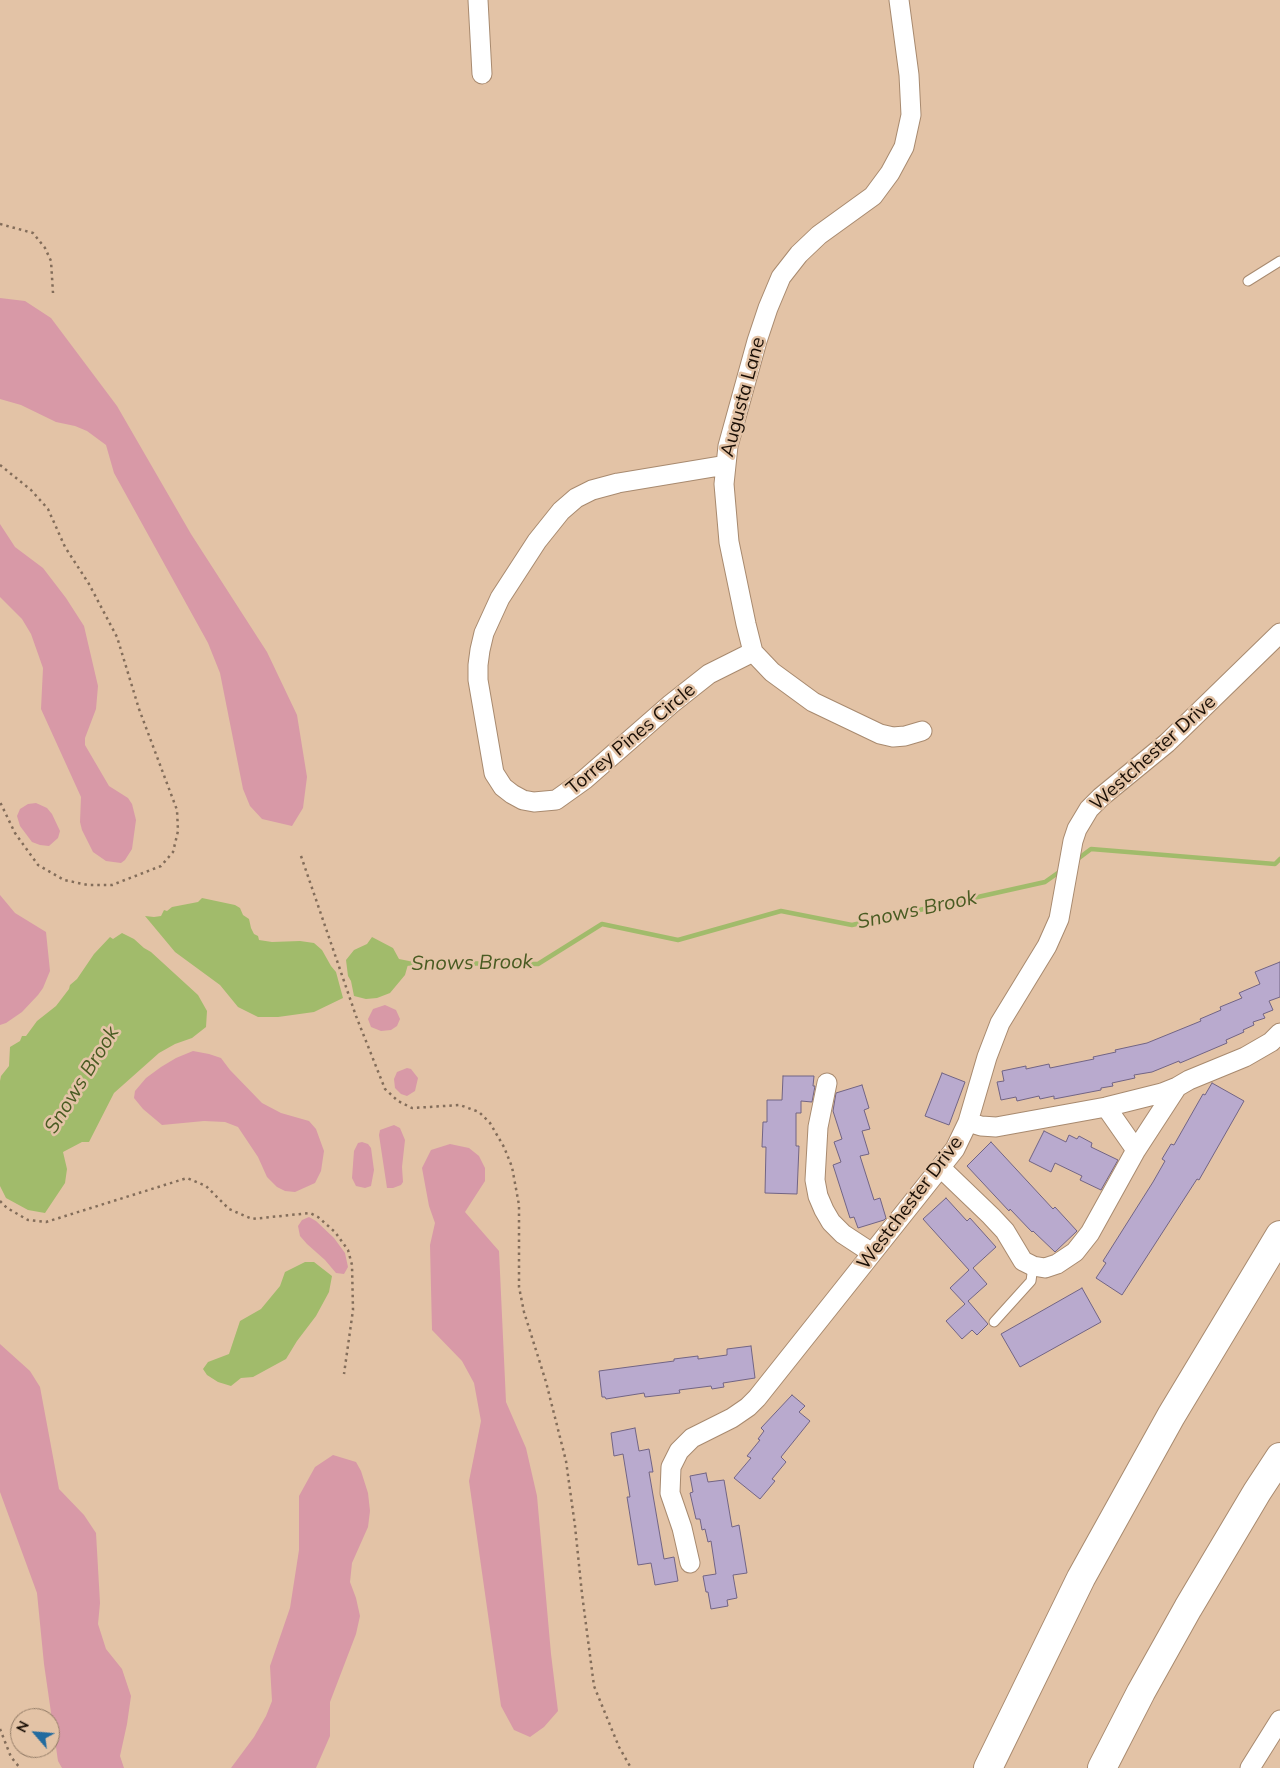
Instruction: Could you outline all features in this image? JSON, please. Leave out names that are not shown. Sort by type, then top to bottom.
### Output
[{"type":"highway","points":[[988,1768],[1081,1578],[1171,1416],[1280,1235]]},
{"type":"highway","points":[[1102,1768],[1141,1692],[1188,1608],[1280,1457]]},
{"type":"street","points":[[478,0],[482,74]]},
{"type":"street","name":"Augusta Lane","points":[[899,0],[909,75],[911,115],[904,147],[890,173],[873,196],[819,235],[799,254],[781,277],[757,341],[728,446],[724,484],[729,542],[753,652],[772,672],[813,702],[880,734],[893,737],[922,731]]},
{"type":"street","name":"Torrey Pines Circle","points":[[726,465],[618,483],[592,490],[576,498],[561,512],[537,541],[500,598],[484,633],[480,650],[478,680],[494,773],[504,787],[523,800],[534,802],[556,800],[584,780],[671,704],[709,674],[753,652]]},
{"type":"street","name":"Westchester Drive","points":[[690,1563],[682,1528],[670,1493],[671,1466],[679,1451],[692,1438],[732,1418],[757,1398],[955,1149],[968,1122],[987,1057],[998,1028],[1008,1008],[1047,946],[1059,919],[1069,855],[1077,829],[1089,809],[1101,797],[1167,744],[1280,633]]},
{"type":"street","points":[[968,1122],[981,1126],[996,1126],[1106,1107],[1156,1095],[1252,1054],[1280,1034]]},
{"type":"street","points":[[826,1083],[818,1127],[815,1180],[818,1196],[831,1222],[843,1234],[872,1254]]},
{"type":"street","points":[[941,1168],[991,1216],[1008,1236],[1023,1261],[1033,1266],[1045,1268],[1057,1264],[1075,1252],[1090,1233],[1136,1150],[1177,1087]]},
{"type":"street","points":[[1106,1107],[1136,1150]]},
{"type":"street","points":[[1250,1768],[1280,1720]]},
{"type":"lane","points":[[1248,281],[1280,261]]},
{"type":"lane","points":[[994,1322],[1031,1281],[1033,1266]]},
{"type":"path","points":[[0,224],[33,233],[45,248],[51,261],[53,293]]},
{"type":"path","points":[[0,465],[31,490],[48,509],[65,547],[117,637],[139,709],[177,810],[178,831],[172,852],[161,866],[112,885],[88,886],[64,880],[38,865],[14,833],[0,802]]},
{"type":"path","points":[[300,856],[356,1016],[386,1089],[398,1102],[412,1108],[460,1106],[479,1112],[490,1123],[504,1147],[512,1167],[519,1205],[519,1287],[524,1312],[546,1382],[566,1461],[594,1686],[619,1747],[631,1768]]},
{"type":"path","points":[[0,1201],[6,1208],[28,1220],[46,1222],[187,1178],[206,1186],[229,1209],[252,1219],[310,1212],[335,1232],[348,1250],[352,1265],[353,1310],[344,1374]]},
{"type":"path","points":[[0,1729],[12,1757],[20,1768]]},
{"type":"shaded area","points":[[0,298],[25,301],[51,318],[117,406],[191,534],[267,652],[297,715],[307,777],[303,808],[292,826],[262,819],[250,806],[243,789],[220,673],[208,643],[114,473],[106,445],[87,431],[56,422],[21,405],[0,399]]},
{"type":"shaded area","points":[[0,524],[15,547],[43,568],[84,626],[98,686],[96,709],[85,738],[85,745],[109,786],[128,798],[132,804],[136,820],[132,849],[121,863],[106,861],[93,852],[82,830],[80,822],[81,797],[41,709],[43,668],[31,634],[22,619],[0,597]]},
{"type":"shaded area","points":[[36,803],[47,808],[60,831],[58,838],[49,846],[32,842],[20,826],[17,816],[20,809],[28,804]]},
{"type":"shaded area","points":[[0,895],[15,913],[46,932],[50,971],[38,995],[22,1012],[0,1025]]},
{"type":"shaded area","points":[[385,1005],[396,1010],[400,1019],[397,1026],[391,1030],[381,1031],[371,1027],[368,1019],[373,1009]]},
{"type":"shaded area","points":[[193,1051],[221,1058],[262,1103],[281,1113],[309,1121],[316,1129],[324,1151],[321,1171],[315,1183],[295,1192],[285,1191],[277,1187],[267,1177],[258,1157],[238,1127],[225,1122],[204,1121],[162,1125],[143,1109],[134,1098],[135,1091],[146,1078],[176,1058]]},
{"type":"shaded area","points":[[407,1068],[411,1069],[418,1078],[415,1091],[407,1096],[401,1094],[395,1088],[394,1079],[397,1072]]},
{"type":"shaded area","points":[[394,1125],[400,1128],[405,1140],[402,1167],[403,1182],[401,1185],[393,1188],[387,1188],[379,1135],[380,1130]]},
{"type":"shaded area","points":[[358,1143],[368,1144],[371,1148],[374,1170],[371,1186],[365,1188],[356,1186],[352,1178],[354,1151]]},
{"type":"shaded area","points":[[450,1144],[469,1148],[479,1156],[485,1168],[485,1181],[465,1212],[499,1251],[506,1402],[526,1448],[537,1496],[558,1711],[544,1727],[530,1737],[514,1730],[501,1706],[469,1481],[481,1421],[474,1383],[462,1361],[432,1330],[430,1245],[435,1223],[429,1206],[422,1168],[431,1150]]},
{"type":"shaded area","points":[[309,1217],[334,1238],[345,1253],[348,1267],[344,1274],[336,1273],[300,1236],[298,1226],[302,1220]]},
{"type":"shaded area","points":[[0,1344],[30,1371],[40,1387],[59,1489],[84,1515],[96,1533],[100,1603],[98,1624],[106,1649],[122,1669],[131,1696],[120,1756],[124,1768],[62,1768],[58,1761],[58,1758],[60,1758],[60,1708],[50,1708],[37,1593],[0,1492]]},
{"type":"shaded area","points":[[333,1455],[356,1462],[368,1493],[370,1511],[368,1527],[352,1563],[350,1582],[360,1616],[356,1634],[330,1702],[330,1736],[316,1768],[231,1768],[254,1737],[272,1701],[270,1666],[290,1608],[299,1550],[299,1496],[315,1467]]},
{"type":"water","points":[[202,898],[235,905],[240,908],[243,915],[249,919],[251,928],[259,940],[314,943],[322,950],[336,972],[343,998],[314,1012],[278,1017],[258,1017],[238,1007],[220,985],[175,952],[145,916],[161,916],[164,910],[167,911],[172,907],[198,902]]},
{"type":"water","points":[[122,933],[134,939],[151,952],[198,995],[207,1011],[206,1027],[192,1038],[175,1044],[159,1053],[114,1093],[89,1142],[82,1142],[63,1152],[67,1169],[65,1183],[45,1213],[28,1210],[6,1198],[0,1186],[0,1081],[1,1076],[9,1066],[10,1047],[20,1041],[22,1036],[26,1036],[37,1021],[56,1006],[94,954],[110,937],[113,939]]},
{"type":"water","points":[[372,937],[393,948],[399,959],[409,961],[405,975],[390,993],[377,998],[366,999],[354,996],[348,976],[346,960],[354,950],[367,944]]},
{"type":"water","points":[[305,1262],[314,1262],[332,1276],[329,1292],[316,1316],[286,1359],[253,1377],[241,1378],[231,1386],[218,1382],[207,1375],[203,1369],[208,1362],[229,1354],[240,1321],[261,1309],[280,1286],[285,1272]]},
{"type":"building","points":[[1280,962],[1280,997],[1269,1001],[1273,1010],[1263,1014],[1265,1018],[1253,1022],[1254,1025],[1243,1030],[1244,1032],[1226,1040],[1227,1043],[1180,1063],[1179,1061],[1152,1072],[1134,1075],[1135,1078],[1112,1083],[1113,1086],[1101,1088],[1101,1090],[1054,1099],[1054,1096],[1040,1099],[1039,1096],[1017,1101],[1016,1097],[1001,1100],[997,1082],[1004,1081],[1002,1071],[1026,1066],[1026,1069],[1049,1064],[1050,1068],[1094,1059],[1093,1057],[1116,1052],[1115,1050],[1147,1043],[1201,1021],[1200,1019],[1221,1010],[1220,1007],[1242,998],[1239,993],[1260,984],[1255,972]]},
{"type":"building","points":[[942,1073],[965,1082],[949,1125],[925,1116]]},
{"type":"building","points":[[783,1076],[814,1076],[813,1086],[815,1086],[812,1102],[801,1101],[801,1113],[796,1113],[796,1146],[799,1146],[797,1194],[765,1193],[766,1147],[762,1147],[763,1122],[767,1122],[767,1100],[782,1100]]},
{"type":"building","points":[[1212,1083],[1244,1101],[1199,1180],[1197,1179],[1122,1295],[1096,1278],[1106,1263],[1103,1261],[1153,1182],[1165,1161],[1162,1159],[1171,1144],[1174,1145],[1203,1094],[1205,1095]]},
{"type":"building","points":[[862,1085],[869,1108],[864,1110],[870,1129],[862,1131],[869,1154],[860,1156],[874,1200],[880,1198],[886,1218],[858,1228],[854,1217],[850,1218],[833,1165],[841,1162],[834,1142],[842,1139],[833,1111],[836,1093]]},
{"type":"building","points":[[1044,1131],[1066,1142],[1069,1135],[1077,1139],[1079,1136],[1092,1143],[1091,1147],[1118,1160],[1101,1190],[1080,1180],[1082,1176],[1055,1163],[1051,1172],[1029,1161]]},
{"type":"building","points":[[991,1142],[1053,1209],[1055,1207],[1077,1231],[1055,1252],[1010,1209],[1009,1211],[967,1166]]},
{"type":"building","points":[[946,1198],[967,1221],[970,1218],[996,1247],[973,1268],[987,1284],[968,1301],[988,1324],[977,1335],[972,1330],[962,1339],[946,1321],[965,1304],[950,1288],[969,1270],[923,1219]]},
{"type":"building","points":[[1082,1288],[1101,1322],[1020,1367],[1001,1334]]},
{"type":"building","points":[[751,1346],[755,1378],[723,1383],[724,1387],[712,1389],[711,1386],[679,1390],[680,1393],[645,1397],[644,1393],[606,1399],[602,1397],[599,1371],[698,1356],[698,1359],[727,1355],[727,1349]]},
{"type":"building","points":[[792,1395],[805,1406],[799,1412],[810,1421],[781,1457],[786,1462],[772,1479],[775,1481],[760,1499],[734,1478],[751,1458],[747,1456],[760,1440],[758,1439],[764,1431],[761,1428]]},
{"type":"building","points":[[635,1428],[639,1451],[649,1449],[653,1472],[649,1472],[664,1559],[674,1557],[678,1581],[655,1585],[651,1563],[638,1565],[627,1497],[630,1497],[623,1454],[614,1456],[611,1433]]},
{"type":"building","points":[[706,1473],[708,1482],[724,1480],[732,1527],[739,1525],[747,1573],[733,1575],[737,1598],[727,1600],[728,1606],[711,1609],[703,1576],[716,1574],[711,1541],[708,1542],[705,1529],[702,1530],[700,1519],[696,1519],[690,1493],[693,1492],[690,1476]]},
{"type":"waterway","name":"Snows Brook","points":[[1075,861],[1091,849],[1275,864],[1280,859]]},
{"type":"waterway","name":"Snows Brook","points":[[403,964],[538,964],[602,924],[678,940],[781,911],[852,925],[1045,882],[1062,870]]}]
